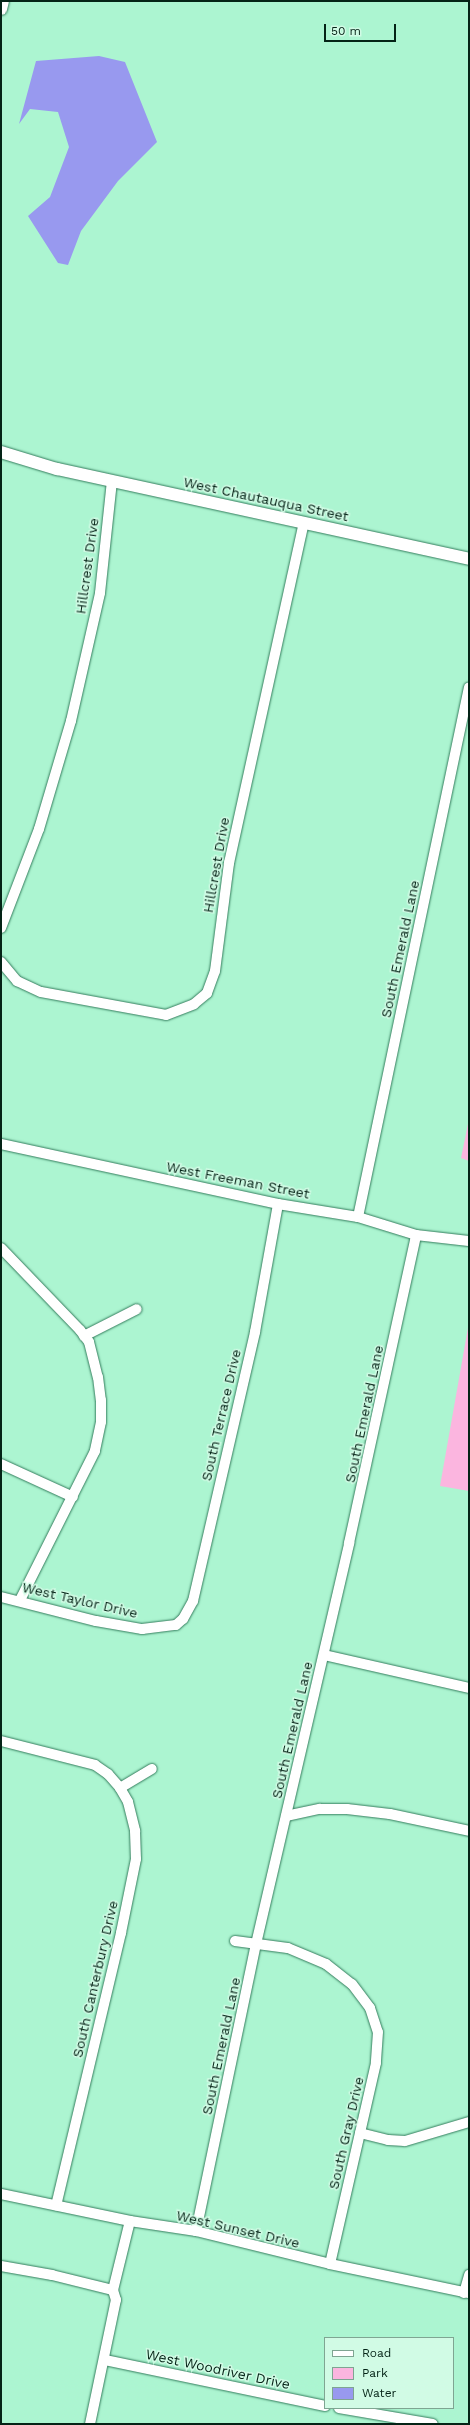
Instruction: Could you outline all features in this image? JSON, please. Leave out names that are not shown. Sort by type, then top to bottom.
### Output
[{"type":"street","points":[[1,9],[3,1]]},
{"type":"street","name":"West Chautauqua Street","points":[[1,452],[57,469],[469,559]]},
{"type":"street","name":"West Chautauqua Street","points":[[1,459],[51,471],[57,469]]},
{"type":"street","name":"Hillcrest Drive","points":[[1,928],[39,829],[71,720],[100,593],[112,481]]},
{"type":"street","name":"Hillcrest Drive","points":[[1,962],[17,981],[42,992],[166,1015],[194,1004],[207,993],[215,971],[229,863],[304,523]]},
{"type":"street","name":"South Emerald Lane","points":[[358,1217],[469,687]]},
{"type":"street","name":"West Freeman Street","points":[[1,1144],[278,1204],[358,1217],[416,1235],[469,1241]]},
{"type":"street","name":"South Terrace Drive","points":[[176,1625],[183,1619],[193,1601],[255,1332],[278,1204]]},
{"type":"street","name":"South Emerald Lane","points":[[196,2231],[256,1944],[324,1655],[416,1235]]},
{"type":"street","points":[[1,1248],[89,1342],[98,1377],[101,1422],[96,1451],[20,1600]]},
{"type":"street","points":[[84,1336],[137,1309]]},
{"type":"street","points":[[1,1464],[73,1498]]},
{"type":"street","name":"West Taylor Drive","points":[[1,1597],[20,1600],[96,1621],[142,1629],[176,1625]]},
{"type":"street","points":[[324,1655],[469,1688]]},
{"type":"street","name":"South Canterbury Drive","points":[[1,1741],[100,1768],[120,1788],[132,1817],[136,1859],[79,2115],[56,2205]]},
{"type":"street","points":[[120,1788],[152,1769]]},
{"type":"street","points":[[286,1816],[320,1810],[347,1809],[390,1814],[469,1831]]},
{"type":"street","name":"South Gray Drive","points":[[235,1940],[288,1948],[326,1964],[352,1984],[370,2008],[378,2032],[376,2063],[330,2264]]},
{"type":"street","points":[[360,2133],[388,2140],[406,2141],[469,2122]]},
{"type":"street","name":"West Sunset Drive","points":[[1,2194],[130,2221],[196,2231],[330,2264],[467,2293]]},
{"type":"street","points":[[90,2424],[105,2360],[116,2300],[113,2290],[130,2221]]},
{"type":"street","points":[[1,2266],[52,2275],[113,2290]]},
{"type":"street","points":[[467,2293],[469,2275]]},
{"type":"street","name":"West Woodriver Drive","points":[[105,2360],[324,2406]]},
{"type":"street","points":[[345,2409],[433,2424]]},
{"type":"green space","points":[[469,1119],[469,1161],[461,1158]]},
{"type":"green space","points":[[469,1322],[469,1491],[440,1486]]},
{"type":"water","points":[[99,56],[125,62],[157,142],[118,181],[81,231],[68,265],[58,263],[28,216],[50,197],[69,147],[58,112],[30,109],[19,124],[36,61]]}]
